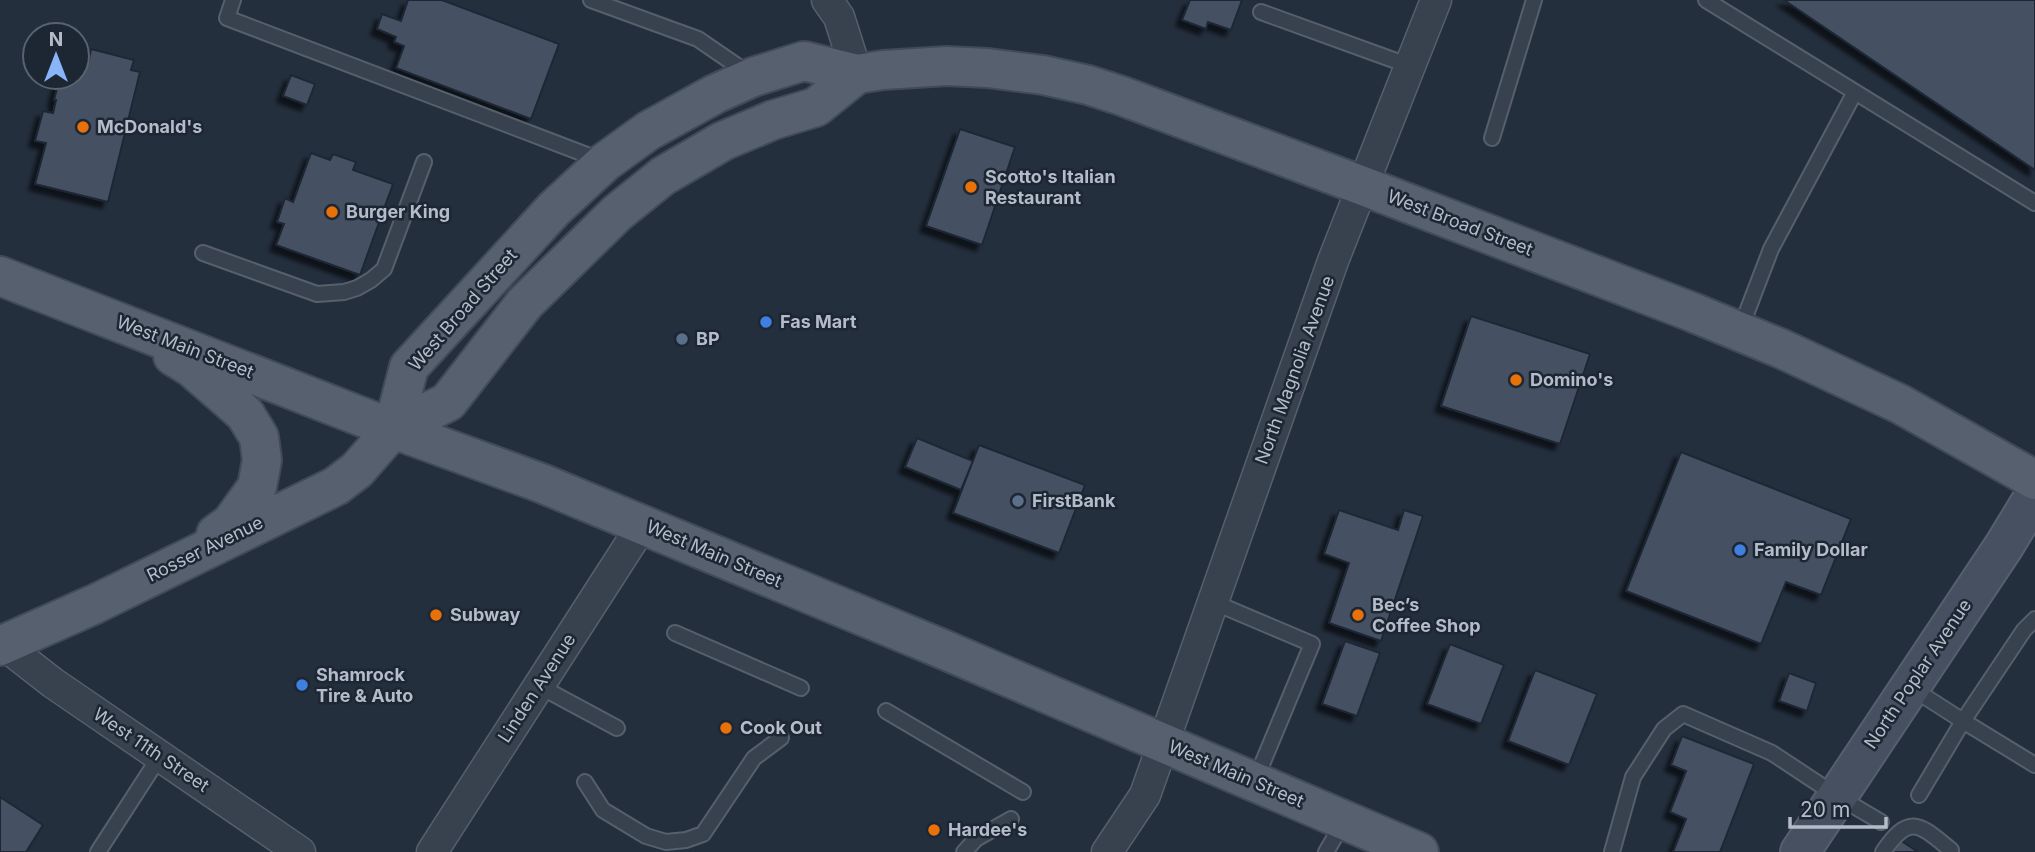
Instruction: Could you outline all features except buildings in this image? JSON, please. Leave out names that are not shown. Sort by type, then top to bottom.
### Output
[{"type":"main road","name":"West Broad Street","points":[[393,429],[409,367],[554,209],[605,162],[659,125],[715,94],[753,77],[804,61],[857,74],[947,66],[988,68],[1043,75],[1088,85],[1144,104],[1740,332],[1900,404],[2035,480]]},
{"type":"main road","points":[[393,429],[448,402],[525,303],[617,213],[663,176],[723,141],[773,120],[816,107],[857,74]]},
{"type":"main road","name":"West Main Street","points":[[0,276],[643,524],[1254,782],[1336,836],[1419,852]]},
{"type":"main road","points":[[111,318],[191,367],[245,414],[259,437],[262,460],[257,487],[230,523],[185,558]]},
{"type":"main road","name":"Rosser Avenue","points":[[2,645],[95,604],[336,486],[357,470],[393,429]]},
{"type":"main road","name":"North Poplar Avenue","points":[[1800,852],[2004,546],[2035,495]]},
{"type":"street","points":[[827,0],[839,17],[857,74]]},
{"type":"street","name":"North Magnolia Avenue","points":[[1107,852],[1144,795],[1333,261],[1436,0]]},
{"type":"street","name":"Linden Avenue","points":[[432,852],[643,524]]},
{"type":"street","name":"West 11th Street","points":[[2,645],[300,852]]},
{"type":"lane","points":[[233,0],[227,18],[605,162]]},
{"type":"lane","points":[[591,0],[698,38],[753,77]]},
{"type":"lane","points":[[1492,138],[1534,0]]},
{"type":"lane","points":[[1706,0],[2035,203]]},
{"type":"lane","points":[[1261,12],[1410,66]]},
{"type":"lane","points":[[1740,332],[1771,249],[1855,92]]},
{"type":"lane","points":[[203,253],[317,294],[357,288],[384,269],[424,162]]},
{"type":"lane","points":[[1213,602],[1312,644],[1254,782]]},
{"type":"lane","points":[[1919,795],[1963,721],[2024,630],[2035,619]]},
{"type":"lane","points":[[675,633],[801,688]]},
{"type":"lane","points":[[539,686],[617,728]]},
{"type":"lane","points":[[1910,687],[2035,765]]},
{"type":"lane","points":[[886,711],[1023,792]]},
{"type":"lane","points":[[1612,852],[1633,777],[1664,729],[1683,714],[1772,753],[1881,822]]},
{"type":"lane","points":[[585,782],[603,810],[646,836],[666,842],[687,840],[703,834],[754,758],[781,738]]},
{"type":"lane","points":[[98,852],[160,756]]},
{"type":"lane","points":[[964,852],[976,839],[1011,819]]},
{"type":"lane","points":[[1883,852],[1895,835],[1909,826],[1922,827],[1951,852]]},
{"type":"place","name":"McDonald's","points":[[83,127]]},
{"type":"place","name":"Scotto's Italian Restaurant","points":[[971,187]]},
{"type":"place","name":"Burger King","points":[[332,212]]},
{"type":"place","name":"Fas Mart","points":[[766,322]]},
{"type":"place","name":"BP","points":[[682,339]]},
{"type":"place","name":"Domino's","points":[[1516,380]]},
{"type":"place","name":"FirstBank","points":[[1018,501]]},
{"type":"place","name":"Family Dollar","points":[[1740,550]]},
{"type":"place","name":"Subway","points":[[436,615]]},
{"type":"place","name":"Bec’s Coffee Shop","points":[[1358,615]]},
{"type":"place","name":"Shamrock Tire & Auto","points":[[302,685]]},
{"type":"place","name":"Cook Out","points":[[726,728]]},
{"type":"place","name":"Hardee's","points":[[934,830]]}]
